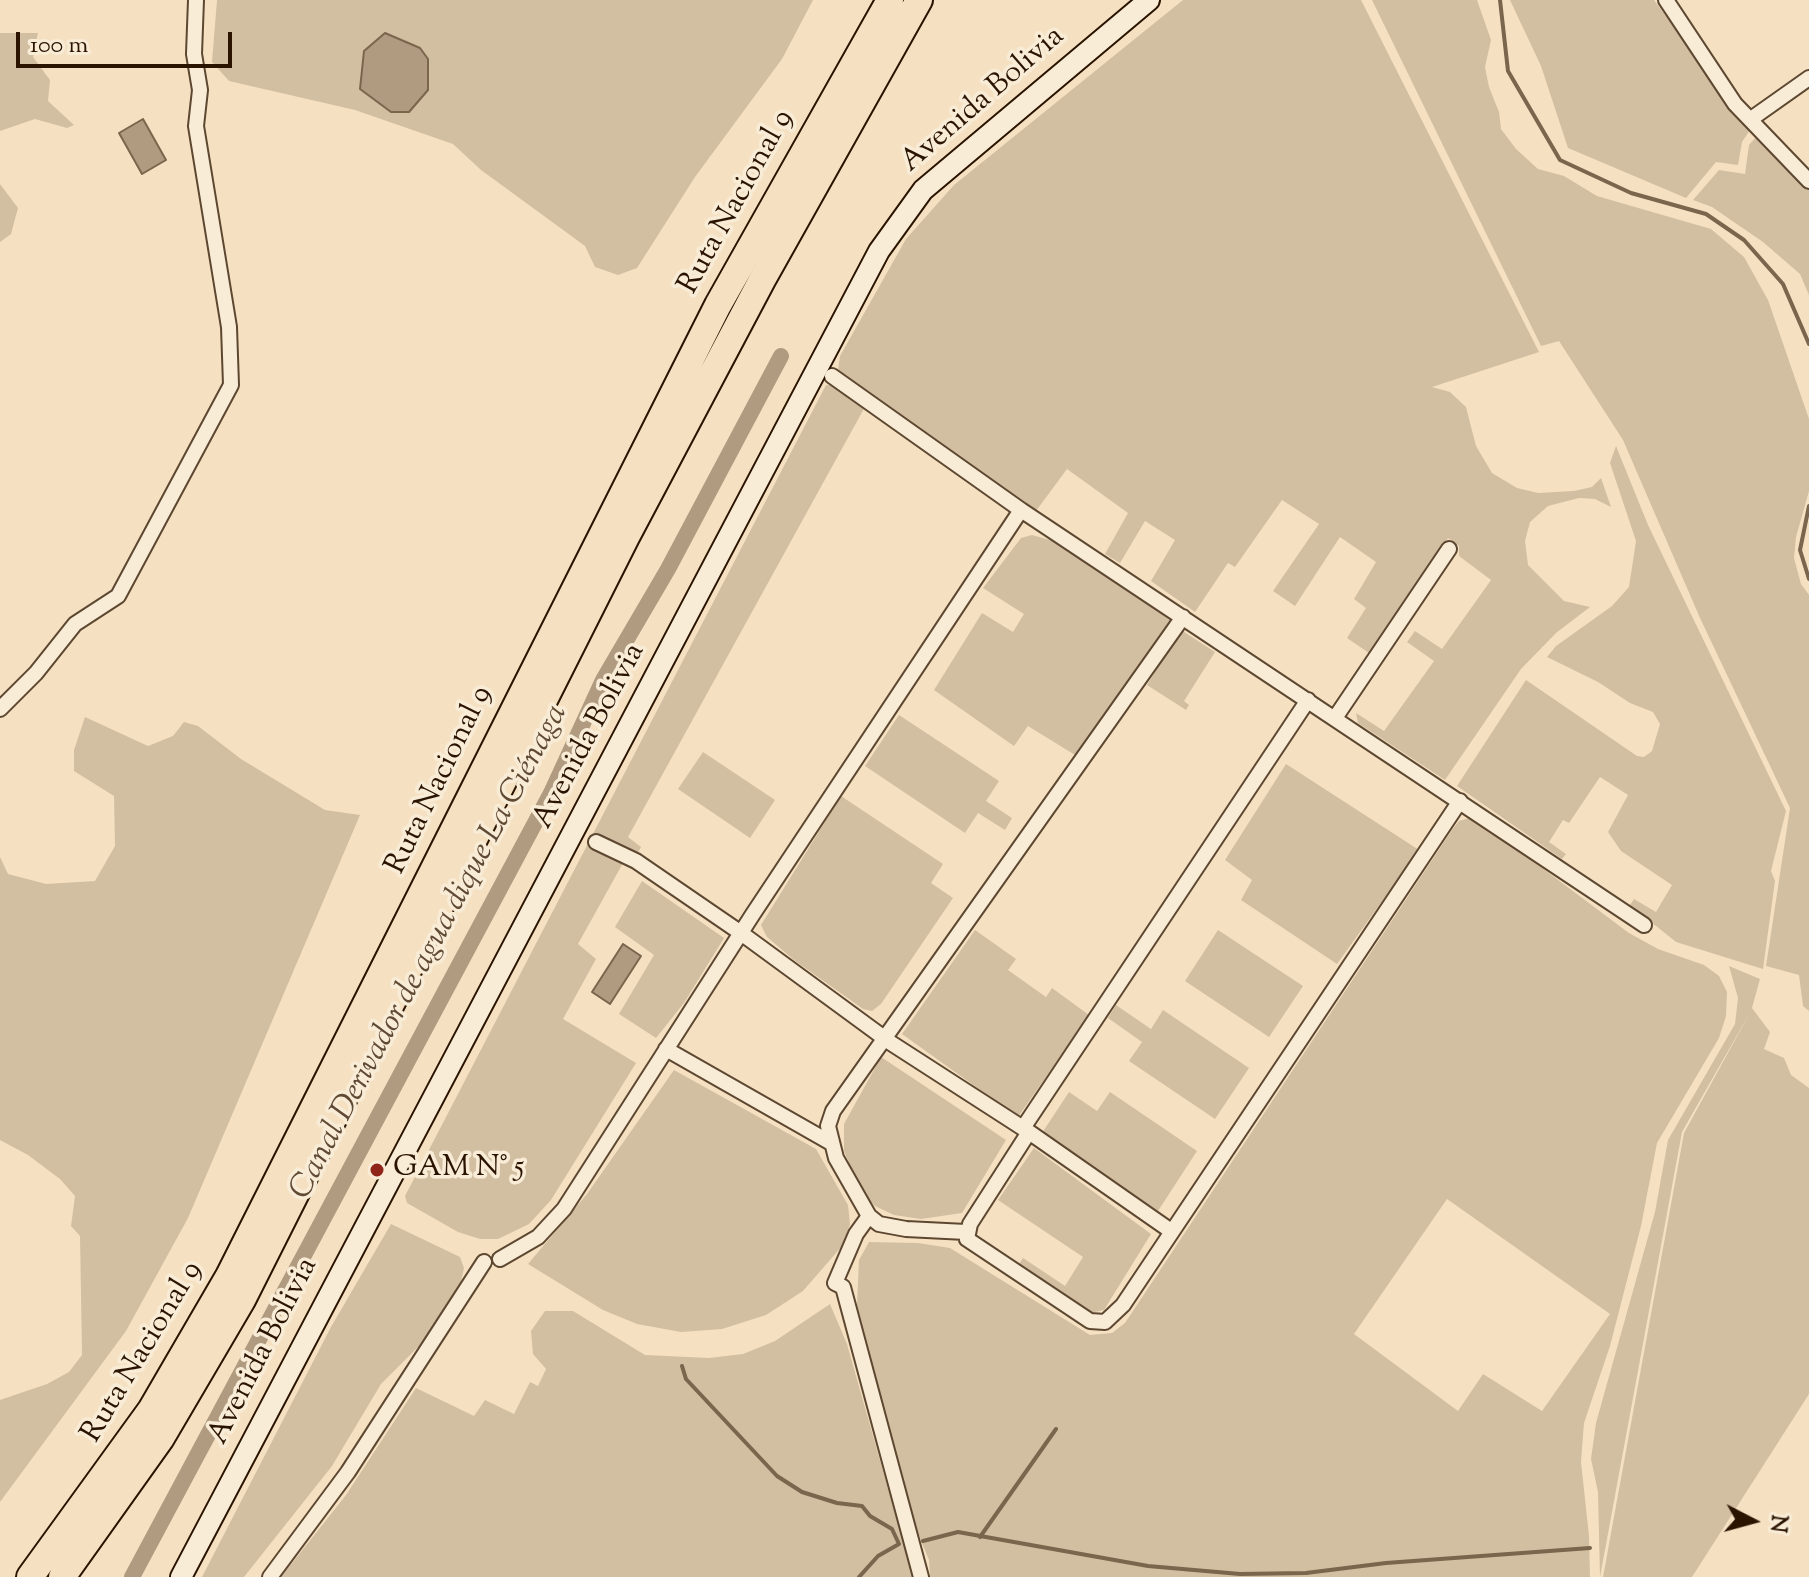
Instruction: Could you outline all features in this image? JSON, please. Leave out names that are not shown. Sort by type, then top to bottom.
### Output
[{"type":"highway","name":"Ruta Nacional 9","points":[[30,1577],[151,1410],[229,1276],[718,305],[888,0]]},
{"type":"highway","name":"Ruta Nacional 9","points":[[62,1577],[161,1438],[242,1300],[626,537],[762,280],[919,0]]},
{"type":"street","points":[[0,709],[36,673],[75,624],[118,596],[231,385],[229,327],[196,126],[200,90],[194,54],[196,0]]},
{"type":"street","name":"Avenida Bolivia","points":[[181,1577],[879,251],[912,202],[939,175],[1149,0]]},
{"type":"street","points":[[1666,0],[1735,104],[1809,181]]},
{"type":"street","points":[[1751,119],[1809,78]]},
{"type":"street","points":[[832,376],[1021,510],[1644,925]]},
{"type":"street","points":[[270,1577],[348,1472],[492,1261],[538,1237],[564,1209],[741,933],[1021,510]]},
{"type":"street","points":[[1335,718],[1449,549]]},
{"type":"street","points":[[966,1232],[906,1229],[879,1224],[869,1216],[839,1165],[831,1143],[828,1126],[833,1111],[1183,617]]},
{"type":"street","points":[[966,1232],[1026,1130],[1308,700]]},
{"type":"street","points":[[966,1232],[972,1245],[1090,1321],[1105,1322],[1123,1305],[1460,801]]},
{"type":"street","points":[[596,842],[636,861],[883,1037],[1026,1130],[1171,1231]]},
{"type":"street","points":[[666,1049],[831,1143]]},
{"type":"street","points":[[869,1216],[856,1234],[835,1283],[843,1287],[921,1577]]},
{"type":"shaded area","points":[[217,0],[813,0],[782,59],[695,177],[637,268],[618,275],[595,267],[585,246],[481,170],[453,144],[355,110],[229,81],[212,62]]},
{"type":"shaded area","points":[[1183,0],[1361,0],[1539,352],[1432,387],[1450,392],[1466,407],[1476,446],[1492,473],[1517,488],[1538,493],[1592,487],[1601,478],[1611,507],[1595,499],[1579,498],[1548,506],[1530,522],[1525,541],[1528,565],[1564,601],[1590,607],[1556,633],[1521,669],[1445,780],[1358,723],[1356,713],[1384,731],[1434,661],[1407,642],[1415,631],[1442,649],[1491,580],[1459,556],[1459,546],[1448,538],[1369,653],[1347,638],[1366,608],[1354,599],[1376,562],[1340,537],[1295,606],[1273,591],[1319,524],[1282,500],[1235,567],[1228,563],[1195,612],[1151,581],[1175,540],[1145,521],[1120,563],[1105,554],[1128,513],[1067,469],[1036,511],[838,370],[840,356],[906,239],[954,185]]},
{"type":"shaded area","points":[[1372,0],[1477,0],[1491,40],[1485,67],[1489,87],[1499,112],[1501,129],[1516,149],[1538,169],[1564,176],[1597,196],[1711,229],[1744,257],[1768,300],[1809,419],[1809,491],[1796,537],[1794,558],[1801,584],[1809,595],[1809,1011],[1803,1006],[1799,975],[1766,966],[1790,808],[1700,618],[1623,440],[1559,341],[1541,346]]},
{"type":"shaded area","points":[[1510,0],[1654,0],[1750,130],[1742,142],[1738,165],[1716,162],[1686,198],[1568,148],[1541,66]]},
{"type":"shaded area","points":[[0,33],[38,33],[33,57],[50,80],[48,101],[74,125],[67,128],[35,119],[0,131]]},
{"type":"shaded area","points":[[385,33],[420,48],[428,59],[428,90],[409,112],[391,112],[360,89],[364,51]]},
{"type":"shaded area","points":[[143,119],[166,160],[142,174],[119,133]]},
{"type":"shaded area","points":[[1756,137],[1809,189],[1809,295],[1800,274],[1763,242],[1712,207],[1693,200],[1719,170],[1745,174],[1749,145]]},
{"type":"shaded area","points":[[0,184],[18,208],[11,234],[0,242]]},
{"type":"shaded area","points":[[826,385],[836,386],[866,405],[628,837],[641,847],[636,856],[597,834],[591,844],[623,863],[578,944],[596,959],[563,1019],[636,1063],[551,1200],[529,1224],[498,1239],[480,1239],[458,1232],[407,1203],[405,1196]]},
{"type":"shaded area","points":[[1616,446],[1648,525],[1786,811],[1771,871],[1775,881],[1763,969],[1676,942],[1630,905],[1634,899],[1656,912],[1672,885],[1621,851],[1608,832],[1628,795],[1600,777],[1569,823],[1563,820],[1549,842],[1566,854],[1562,859],[1457,786],[1526,680],[1637,756],[1644,757],[1652,751],[1660,724],[1653,712],[1630,703],[1598,682],[1547,657],[1556,646],[1612,606],[1629,587],[1636,541],[1610,463]]},
{"type":"shaded area","points":[[1032,535],[1064,544],[1171,621],[1171,629],[1127,695],[1075,755],[1028,726],[1014,746],[934,690],[982,613],[1013,632],[1024,614],[983,588],[1021,538]]},
{"type":"shaded area","points":[[1181,630],[1215,652],[1184,701],[1189,705],[1186,710],[1147,685]]},
{"type":"shaded area","points":[[899,715],[999,781],[986,801],[1012,818],[1005,830],[978,813],[965,833],[865,766]]},
{"type":"shaded area","points":[[85,717],[148,746],[173,736],[184,722],[198,726],[241,759],[325,810],[360,815],[188,1218],[126,1331],[0,1502],[0,1400],[47,1384],[69,1372],[82,1355],[80,1236],[71,1226],[75,1196],[60,1179],[28,1155],[0,1140],[0,857],[8,874],[46,884],[95,881],[115,846],[114,796],[74,771],[74,750]]},
{"type":"shaded area","points":[[703,752],[775,800],[750,838],[678,789]]},
{"type":"shaded area","points":[[1286,764],[1419,850],[1337,964],[1241,900],[1252,880],[1225,860]]},
{"type":"shaded area","points":[[841,796],[943,864],[931,883],[953,898],[881,1004],[872,1011],[863,1009],[794,960],[767,937],[761,925]]},
{"type":"shaded area","points":[[1469,818],[1486,826],[1629,933],[1658,949],[1704,965],[1719,976],[1727,992],[1726,1016],[1719,1038],[1657,1143],[1641,1226],[1610,1346],[1584,1423],[1581,1462],[1590,1577],[930,1577],[929,1560],[915,1526],[857,1306],[859,1260],[869,1242],[918,1243],[950,1248],[1090,1335],[1112,1333],[1125,1323],[1459,821]],"holes":[[[1447,1199],[1610,1314],[1542,1411],[1483,1374],[1458,1411],[1354,1334]]]},
{"type":"shaded area","points":[[642,881],[724,938],[684,1003],[656,1038],[619,1014],[654,955],[615,927]]},
{"type":"shaded area","points":[[975,930],[1016,959],[1008,970],[1046,997],[1052,988],[1089,1015],[1018,1117],[902,1034]]},
{"type":"shaded area","points":[[1218,930],[1303,986],[1269,1037],[1185,981]]},
{"type":"shaded area","points":[[623,944],[641,956],[610,1004],[592,992]]},
{"type":"shaded area","points":[[1729,966],[1760,979],[1752,1008],[1770,1032],[1764,1049],[1784,1058],[1791,1075],[1809,1088],[1809,1394],[1692,1577],[1603,1577],[1684,1133],[1752,1009],[1682,1132],[1600,1577],[1598,1492],[1591,1459],[1596,1423],[1655,1212],[1668,1140],[1735,1024],[1738,998]]},
{"type":"shaded area","points":[[1116,1005],[1151,1029],[1163,1010],[1249,1068],[1215,1119],[1129,1061],[1142,1042],[1108,1018]]},
{"type":"shaded area","points":[[881,1057],[1006,1140],[962,1213],[921,1219],[894,1215],[875,1206],[861,1192],[844,1151],[844,1124]]},
{"type":"shaded area","points":[[674,1070],[816,1149],[848,1205],[850,1224],[843,1245],[803,1291],[766,1315],[722,1329],[681,1332],[637,1324],[603,1310],[528,1264],[587,1194]]},
{"type":"shaded area","points":[[1069,1092],[1097,1111],[1110,1092],[1197,1151],[1158,1211],[1042,1133]]},
{"type":"shaded area","points":[[1034,1148],[1151,1234],[1104,1310],[1090,1313],[1017,1267],[1023,1258],[1065,1286],[1083,1257],[998,1200]]},
{"type":"shaded area","points":[[391,1224],[460,1257],[464,1268],[461,1281],[423,1342],[381,1384],[332,1466],[244,1577],[202,1577],[331,1327]]},
{"type":"shaded area","points":[[830,1304],[847,1344],[913,1577],[281,1577],[346,1495],[416,1388],[474,1416],[485,1400],[514,1414],[530,1382],[538,1386],[546,1369],[533,1354],[531,1331],[545,1311],[573,1311],[645,1355],[709,1358],[743,1354],[775,1341]]},
{"type":"waterway","points":[[1500,0],[1508,71],[1560,160],[1631,193],[1706,214],[1744,240],[1783,284],[1809,344]]},
{"type":"waterway","name":"Canal Derivador de agua dique La Ciénaga","points":[[132,1577],[551,793],[603,680],[668,569],[781,356]]},
{"type":"waterway","points":[[1809,506],[1800,550],[1809,579]]},
{"type":"waterway","points":[[682,1366],[686,1379],[777,1476],[802,1492],[837,1503],[862,1506],[870,1516],[892,1529],[899,1544],[878,1556],[859,1577]]},
{"type":"waterway","points":[[980,1537],[1056,1429]]},
{"type":"waterway","points":[[923,1541],[958,1532],[1148,1566],[1240,1574],[1306,1573],[1386,1563],[1590,1548]]},
{"type":"place","name":"GAM N° 5","points":[[377,1170]]}]
